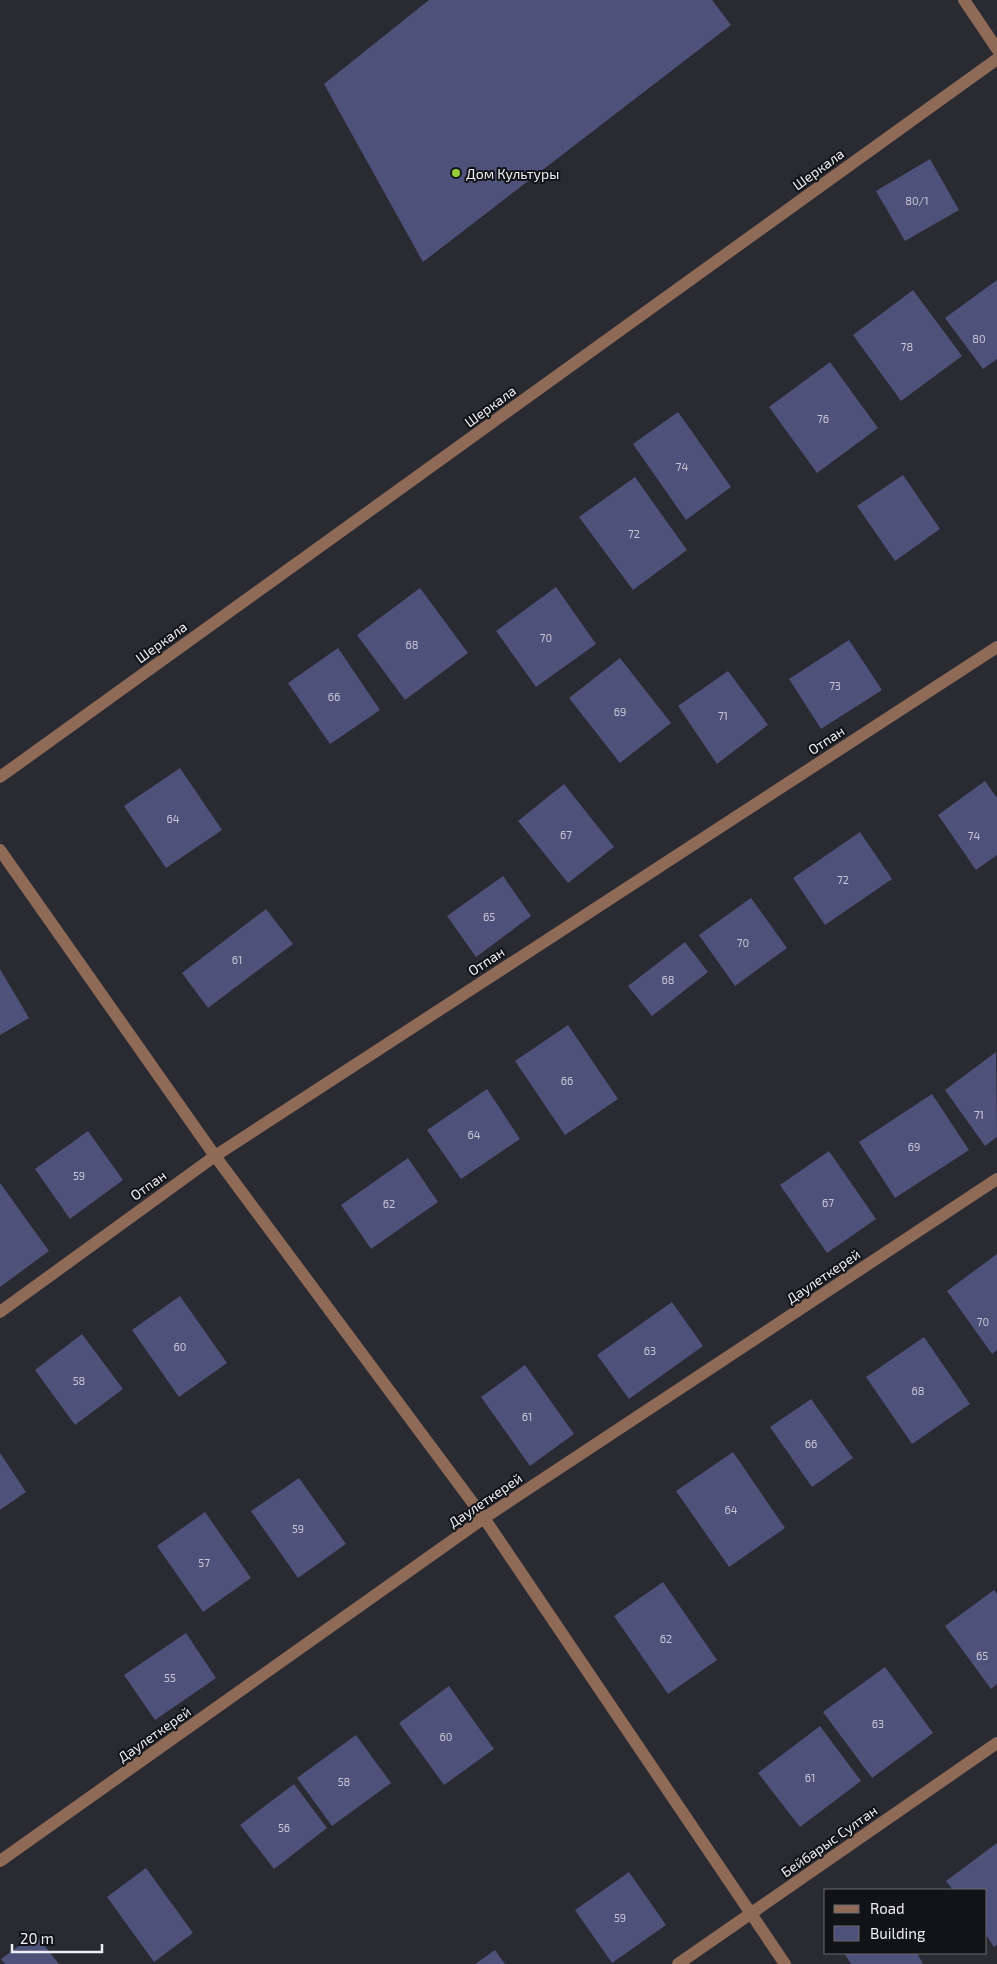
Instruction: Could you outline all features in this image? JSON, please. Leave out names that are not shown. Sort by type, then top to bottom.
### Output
[{"type":"street","points":[[964,0],[997,50]]},
{"type":"street","name":"Шеркала","points":[[0,777],[997,59]]},
{"type":"street","name":"Отпан","points":[[0,1312],[215,1156],[997,647]]},
{"type":"street","points":[[0,850],[215,1156],[484,1518],[785,1964]]},
{"type":"street","name":"Даулеткерей","points":[[0,1861],[484,1518],[997,1179]]},
{"type":"street","name":"Бейбарыс Султан","points":[[678,1964],[997,1743]]},
{"type":"building","name":"Дом Культуры","points":[[429,0],[712,0],[731,25],[423,262],[324,84]]},
{"type":"building","points":[[930,159],[959,210],[905,241],[876,191]]},
{"type":"building","points":[[997,280],[997,359],[983,369],[945,318]]},
{"type":"building","points":[[913,290],[962,356],[901,401],[853,335]]},
{"type":"building","points":[[830,362],[878,428],[817,473],[769,407]]},
{"type":"building","points":[[678,412],[731,487],[686,520],[633,444]]},
{"type":"building","points":[[903,475],[940,529],[895,561],[857,506]]},
{"type":"building","points":[[635,477],[687,550],[633,590],[579,517]]},
{"type":"building","points":[[556,587],[596,644],[536,687],[496,631]]},
{"type":"building","points":[[420,588],[468,653],[405,700],[357,635]]},
{"type":"building","points":[[849,640],[882,690],[821,729],[789,679]]},
{"type":"building","points":[[338,648],[380,710],[330,744],[288,683]]},
{"type":"building","points":[[620,658],[671,723],[620,763],[569,698]]},
{"type":"building","points":[[728,671],[768,725],[717,764],[678,706]]},
{"type":"building","points":[[180,768],[222,830],[166,868],[124,806]]},
{"type":"building","points":[[985,781],[997,798],[997,855],[976,870],[938,815]]},
{"type":"building","points":[[564,784],[614,847],[568,883],[518,821]]},
{"type":"building","points":[[860,832],[892,879],[825,925],[793,878]]},
{"type":"building","points":[[503,876],[531,916],[476,957],[447,916]]},
{"type":"building","points":[[751,898],[787,948],[735,986],[699,935]]},
{"type":"building","points":[[266,909],[293,944],[208,1008],[182,973]]},
{"type":"building","points":[[685,942],[708,972],[652,1016],[628,986]]},
{"type":"building","points":[[0,969],[29,1018],[0,1035]]},
{"type":"building","points":[[568,1025],[618,1099],[565,1135],[515,1061]]},
{"type":"building","points":[[996,1052],[997,1137],[985,1146],[945,1090]]},
{"type":"building","points":[[487,1089],[520,1139],[461,1179],[427,1130]]},
{"type":"building","points":[[932,1094],[969,1150],[895,1198],[859,1142]]},
{"type":"building","points":[[88,1131],[123,1180],[70,1219],[35,1169]]},
{"type":"building","points":[[829,1151],[876,1219],[827,1253],[780,1185]]},
{"type":"building","points":[[408,1158],[438,1202],[371,1249],[341,1205]]},
{"type":"building","points":[[0,1183],[49,1251],[0,1287]]},
{"type":"building","points":[[997,1254],[997,1350],[992,1354],[947,1291]]},
{"type":"building","points":[[180,1296],[227,1363],[179,1397],[132,1330]]},
{"type":"building","points":[[672,1302],[703,1346],[629,1399],[597,1355]]},
{"type":"building","points":[[82,1334],[123,1389],[75,1425],[35,1370]]},
{"type":"building","points":[[924,1337],[970,1404],[912,1444],[866,1377]]},
{"type":"building","points":[[525,1365],[574,1434],[530,1466],[481,1397]]},
{"type":"building","points":[[811,1399],[853,1458],[812,1487],[770,1427]]},
{"type":"building","points":[[733,1452],[785,1528],[729,1567],[676,1491]]},
{"type":"building","points":[[0,1453],[26,1492],[0,1510]]},
{"type":"building","points":[[299,1478],[346,1544],[298,1578],[251,1511]]},
{"type":"building","points":[[205,1512],[251,1578],[203,1612],[157,1546]]},
{"type":"building","points":[[663,1582],[717,1660],[668,1694],[614,1616]]},
{"type":"building","points":[[994,1590],[997,1594],[997,1684],[991,1689],[945,1626]]},
{"type":"building","points":[[186,1633],[216,1678],[155,1720],[124,1675]]},
{"type":"building","points":[[885,1667],[933,1733],[872,1778],[823,1712]]},
{"type":"building","points":[[449,1686],[494,1749],[444,1785],[399,1723]]},
{"type":"building","points":[[820,1726],[861,1781],[800,1827],[758,1773]]},
{"type":"building","points":[[356,1735],[391,1783],[332,1826],[297,1778]]},
{"type":"building","points":[[294,1784],[327,1828],[274,1869],[240,1825]]},
{"type":"building","points":[[997,1843],[997,1945],[994,1947],[987,1936],[987,1889],[952,1889],[946,1881]]},
{"type":"building","points":[[146,1868],[193,1933],[154,1962],[107,1897]]},
{"type":"building","points":[[629,1872],[666,1925],[612,1963],[575,1910]]},
{"type":"building","points":[[35,1934],[59,1964],[5,1964],[1,1959]]},
{"type":"building","points":[[495,1950],[505,1964],[475,1964]]},
{"type":"building","points":[[845,1954],[918,1954],[923,1964],[851,1964]]},
{"type":"place","name":"Дом Культуры","points":[[456,173]]}]
